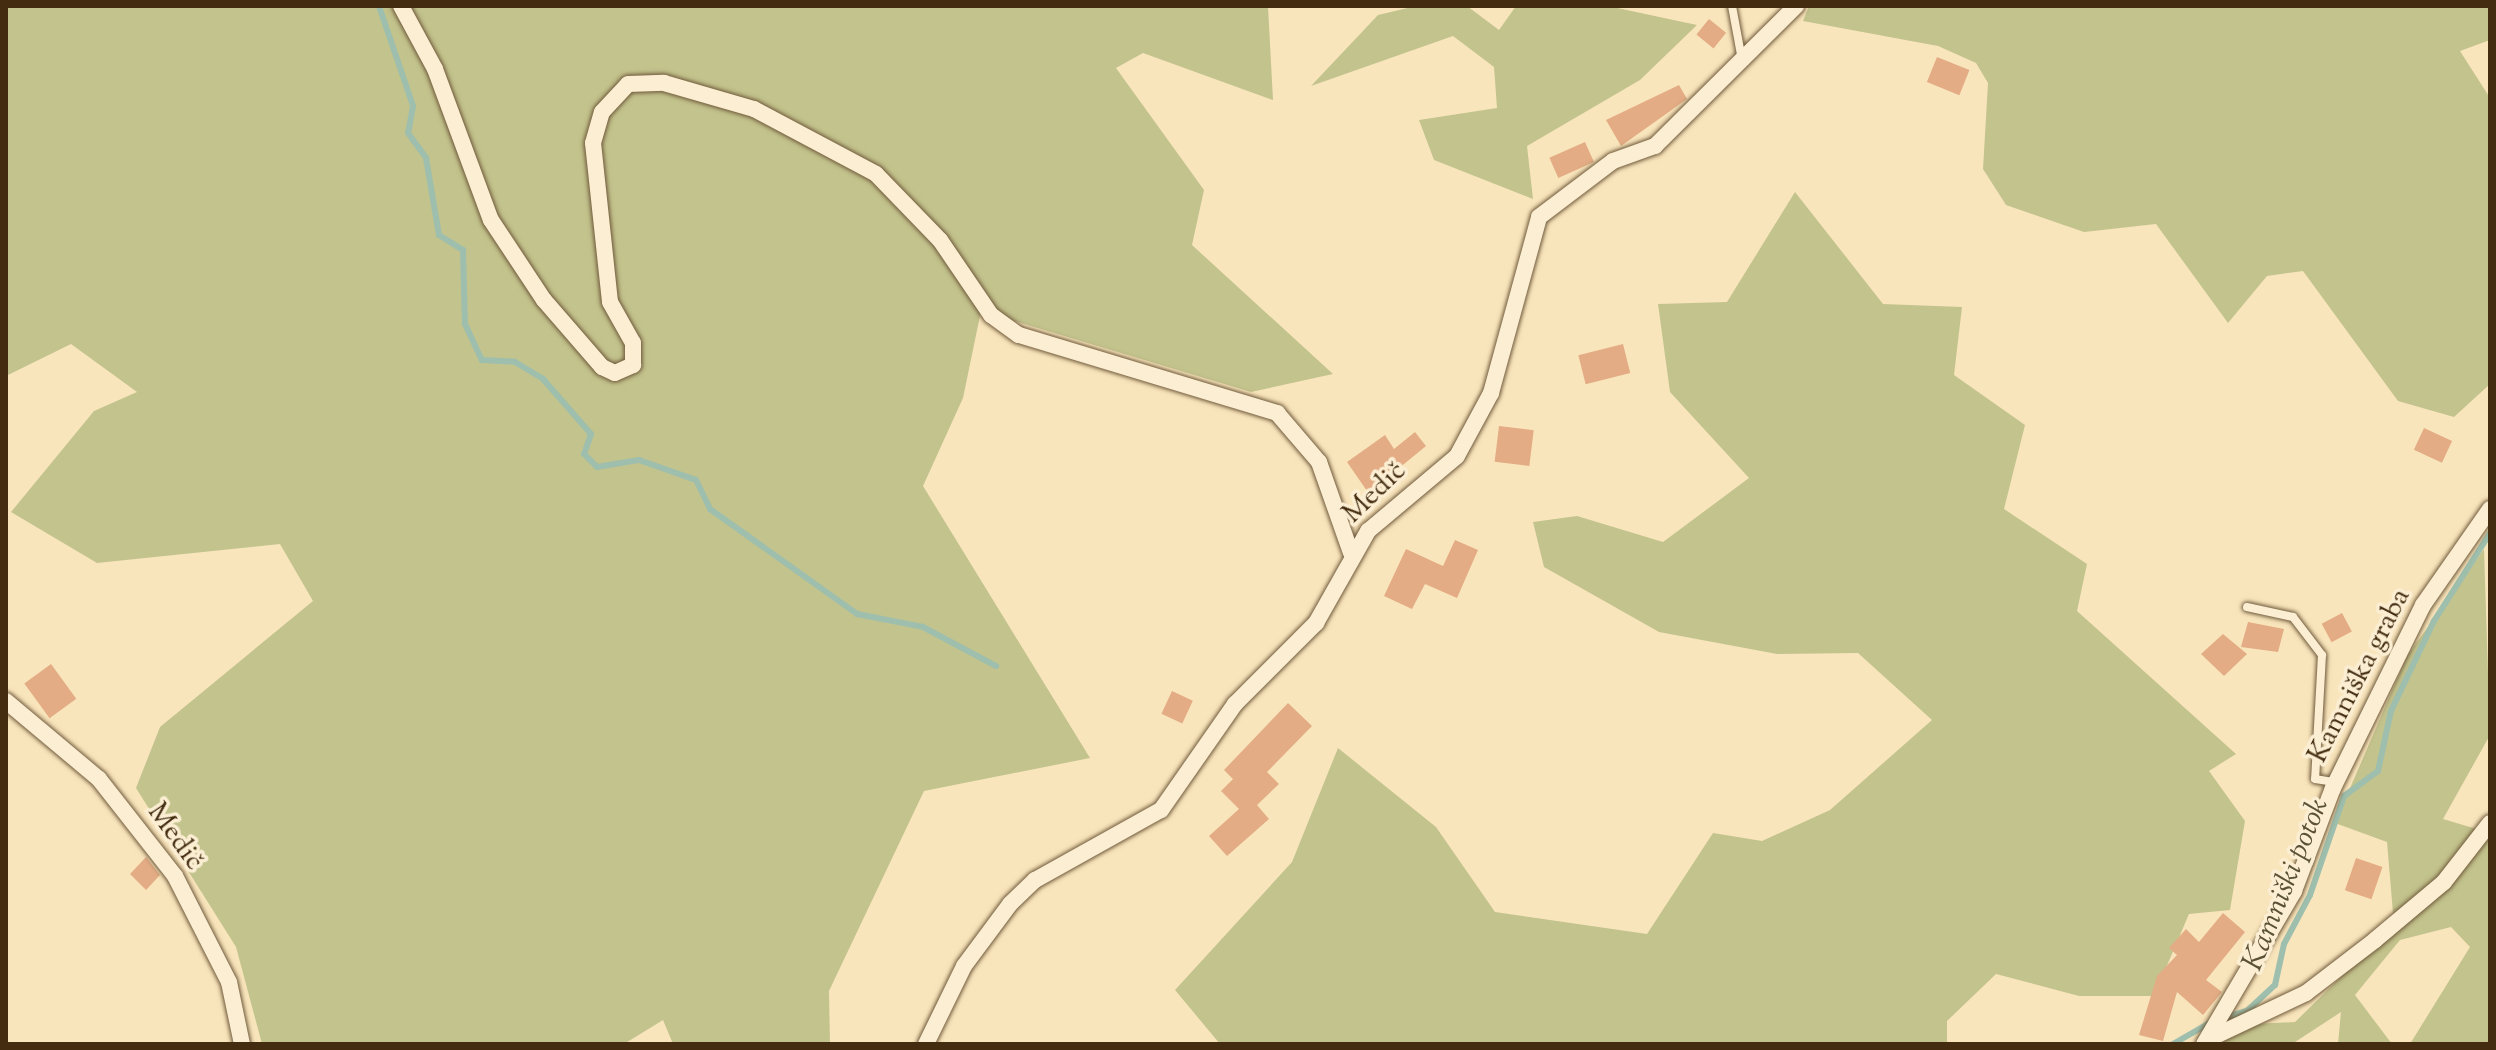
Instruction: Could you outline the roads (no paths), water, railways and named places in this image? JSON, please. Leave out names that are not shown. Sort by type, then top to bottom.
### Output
[{"type":"street","points":[[401,6],[435,69],[491,220],[544,300],[602,367],[615,373],[633,365],[633,343],[610,302],[593,143],[602,112],[628,84],[664,83],[754,109],[876,174],[940,240],[991,315],[1019,335],[1277,413],[1319,462],[1351,553]]},
{"type":"street","name":"Medič","points":[[926,1044],[964,966],[1010,904],[1035,880],[1161,810],[1235,704],[1316,623],[1351,553],[1388,510],[1457,456],[1477,424],[1510,335],[1539,217],[1613,161],[1655,146],[1796,6]]},
{"type":"street","name":"Kamniška graba","points":[[2206,1041],[2220,1024],[2225,999],[2270,939],[2335,782],[2423,605],[2490,509]]},
{"type":"street","name":"Medič","points":[[6,701],[99,779],[175,876],[229,982],[242,1044]]},
{"type":"street","points":[[2206,1041],[2306,993],[2364,949],[2444,882],[2490,823]]},
{"type":"lane","points":[[1732,6],[1742,61]]},
{"type":"lane","points":[[2247,607],[2293,617],[2322,655],[2315,779],[2335,782]]},
{"type":"waterway","points":[[379,6],[413,106],[408,133],[426,158],[439,235],[463,250],[465,324],[482,360],[515,362],[543,379],[591,434],[584,454],[597,467],[639,460],[696,480],[710,509],[857,614],[923,627],[996,666]]},
{"type":"waterway","name":"Kamniški potok","points":[[2224,1018],[2248,1010],[2275,985],[2284,944],[2310,895],[2344,796],[2378,771],[2391,711],[2434,621],[2490,533]]},
{"type":"waterway","name":"Kamniški potok","points":[[2173,1044],[2213,1021]]}]
